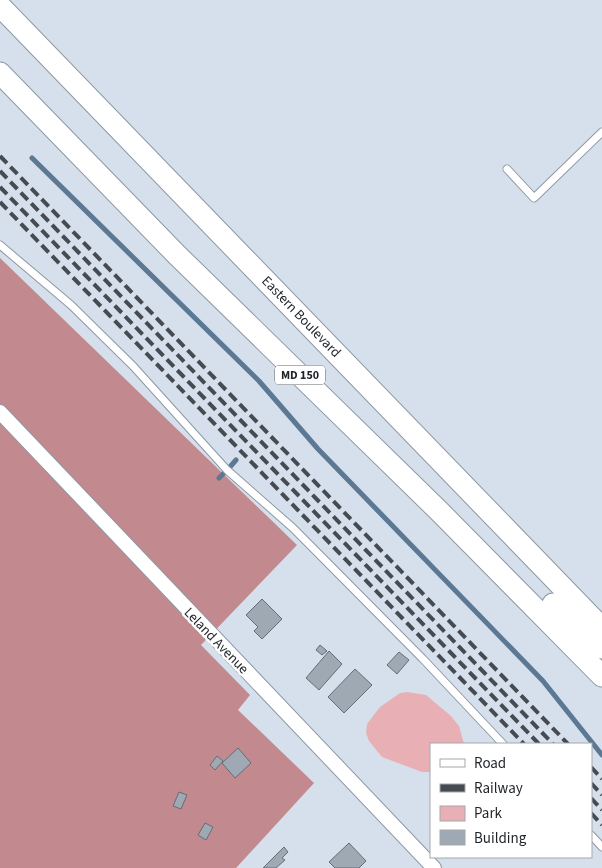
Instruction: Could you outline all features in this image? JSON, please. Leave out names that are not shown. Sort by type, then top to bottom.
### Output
[{"type":"main road","points":[[8,0],[56,64]]},
{"type":"main road","name":"Eastern Boulevard","points":[[0,6],[602,628]]},
{"type":"main road","name":"MD 150","points":[[0,73],[177,256],[439,511],[602,676]]},
{"type":"main road","points":[[439,511],[484,541],[527,578],[588,640],[602,648]]},
{"type":"street","name":"Leland Avenue","points":[[0,412],[434,868]]},
{"type":"lane","points":[[507,169],[534,198],[602,132]]},
{"type":"lane","points":[[0,245],[71,305],[126,359],[227,470],[293,528],[503,743]]},
{"type":"lane","points":[[592,836],[602,847]]},
{"type":"green space","points":[[407,692],[426,695],[451,716],[459,726],[464,743],[430,743],[430,772],[422,772],[382,757],[369,741],[366,733],[367,724],[380,707],[400,693]]},
{"type":"shaded area","points":[[0,258],[297,545],[201,645],[250,695],[238,710],[314,783],[236,868],[0,868]]},
{"type":"building","points":[[262,599],[282,619],[262,639],[254,631],[258,627],[246,615]]},
{"type":"building","points":[[320,645],[327,651],[322,655],[316,650]]},
{"type":"building","points":[[329,651],[342,664],[319,690],[306,678]]},
{"type":"building","points":[[399,652],[409,660],[397,674],[387,665]]},
{"type":"building","points":[[355,669],[372,685],[344,713],[328,697]]},
{"type":"building","points":[[238,748],[251,763],[235,778],[222,763]]},
{"type":"building","points":[[217,756],[223,761],[215,770],[210,765]]},
{"type":"building","points":[[179,792],[187,795],[181,809],[173,806]]},
{"type":"building","points":[[205,823],[213,827],[206,840],[198,835]]},
{"type":"building","points":[[349,843],[366,861],[359,868],[335,868],[329,862]]},
{"type":"building","points":[[284,847],[288,852],[282,858],[285,860],[276,868],[263,868]]},
{"type":"waterway","points":[[32,158],[259,381],[318,449],[543,681],[602,755]]},
{"type":"waterway","points":[[229,468],[236,460]]},
{"type":"waterway","points":[[219,478],[225,472]]},
{"type":"railway","points":[[0,156],[567,743]]},
{"type":"railway","points":[[0,171],[552,743]]},
{"type":"railway","points":[[0,187],[538,743]]},
{"type":"railway","points":[[0,202],[523,743]]},
{"type":"railway","points":[[592,768],[602,779]]},
{"type":"railway","points":[[592,784],[602,795]]},
{"type":"railway","points":[[592,799],[602,810]]},
{"type":"railway","points":[[592,814],[602,825]]}]
